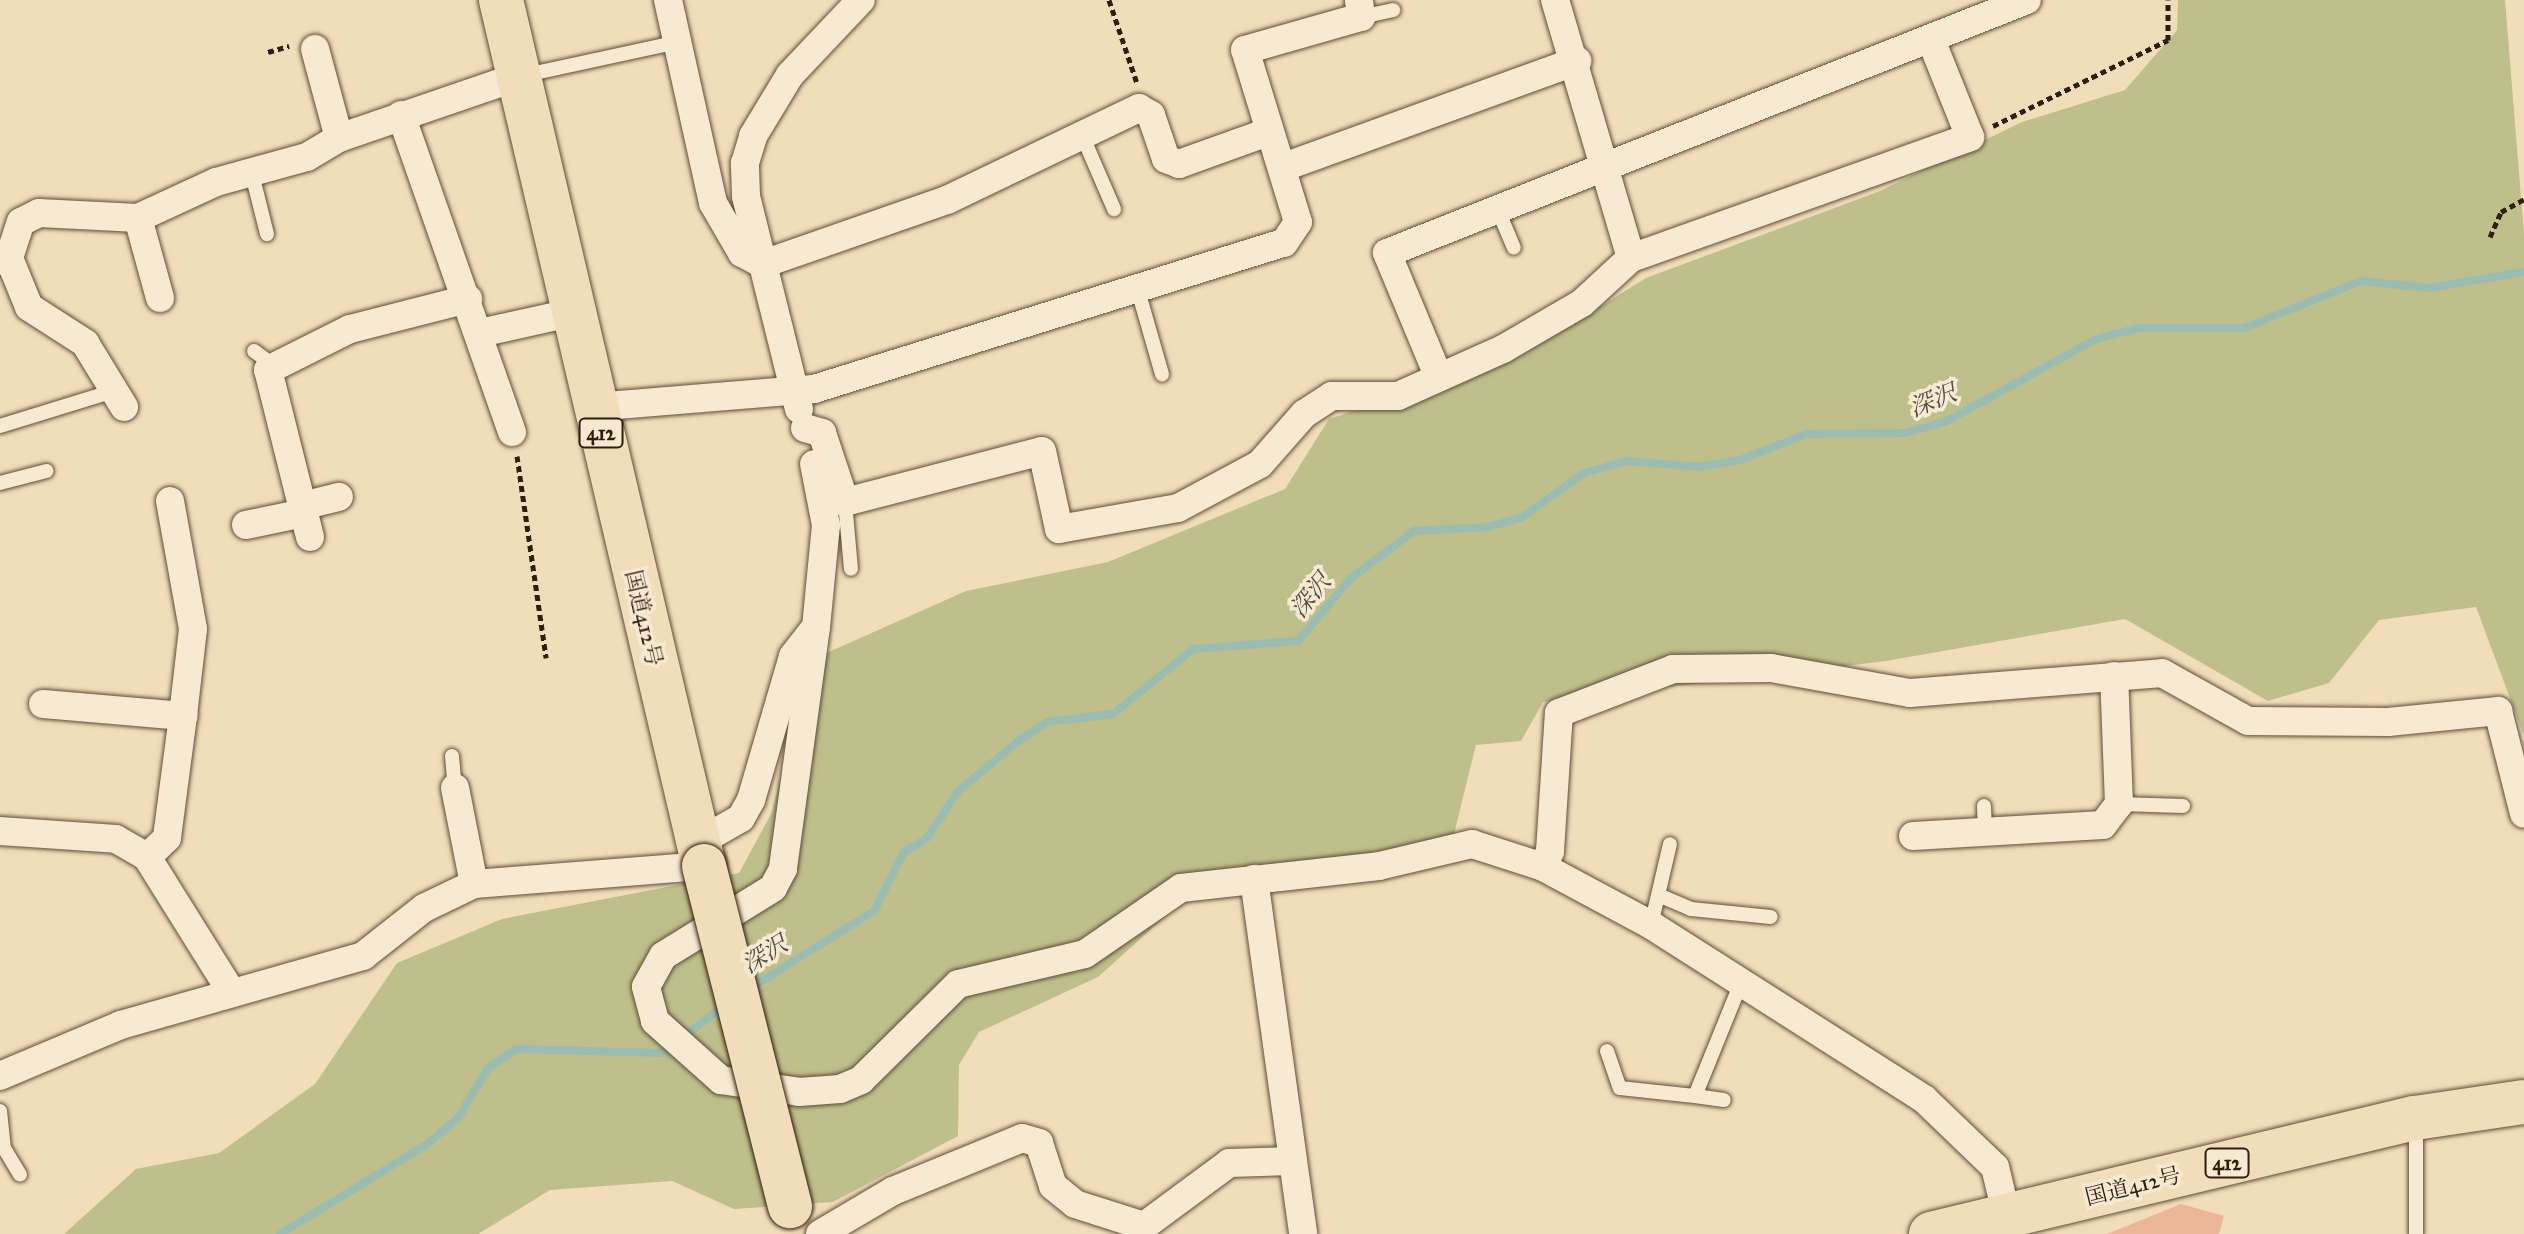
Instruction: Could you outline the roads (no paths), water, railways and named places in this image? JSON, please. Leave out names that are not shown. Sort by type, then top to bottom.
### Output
[{"type":"highway","name":"国道412号","points":[[501,0],[570,313],[701,854],[803,1225]]},
{"type":"highway","name":"国道412号","points":[[1931,1234],[2011,1224],[2415,1118],[2524,1102]]},
{"type":"street","points":[[668,0],[713,203],[742,253],[763,264],[947,200],[1082,135],[1143,110],[1166,159],[1179,164],[1268,132]]},
{"type":"street","points":[[861,0],[790,75],[753,136],[746,196],[793,391],[805,428],[826,525],[816,627],[783,869],[773,888],[652,968],[649,1007],[693,1061],[752,1088],[840,1089],[861,1080],[958,984],[1085,954],[1181,888],[1379,866],[1472,844],[1543,867],[1651,925],[1742,980],[1964,1130],[1995,1167],[2011,1224]]},
{"type":"street","points":[[1555,0],[1577,61],[1631,258]]},
{"type":"street","points":[[1437,373],[1387,253],[1605,161],[1931,40],[2027,0]]},
{"type":"street","points":[[594,407],[793,391],[1284,243],[1298,222],[1284,167],[1268,132],[1245,50],[1360,8]]},
{"type":"street","points":[[805,428],[822,433],[845,502],[1042,451],[1059,529],[1178,508],[1260,464],[1304,414],[1332,396],[1398,396],[1437,373],[1503,349],[1582,303],[1631,258],[1970,137],[1931,40]]},
{"type":"street","points":[[315,49],[339,138]]},
{"type":"street","points":[[1284,167],[1577,61]]},
{"type":"street","points":[[119,399],[85,343],[29,307],[5,260],[21,222],[39,213],[138,218],[216,182],[307,157],[339,138],[517,77]]},
{"type":"street","points":[[401,115],[480,333],[512,432]]},
{"type":"street","points":[[138,218],[160,298]]},
{"type":"street","points":[[305,518],[265,409],[263,358],[338,349],[468,299]]},
{"type":"street","points":[[480,333],[570,313]]},
{"type":"street","points":[[246,525],[305,518],[339,497]]},
{"type":"street","points":[[147,857],[167,838],[193,629],[170,501]]},
{"type":"street","points":[[2,1071],[121,1025],[363,956],[424,908],[474,884],[701,854],[741,818],[751,800],[793,656],[816,627]]},
{"type":"street","points":[[1543,867],[1550,851],[1559,713],[1673,669],[1771,668],[1910,693],[2162,673],[2248,721],[2388,722],[2498,711],[2524,814]]},
{"type":"street","points":[[1913,836],[1985,819],[2103,825],[2119,804],[2114,676]]},
{"type":"street","points":[[57,699],[183,716]]},
{"type":"street","points":[[455,788],[474,884]]},
{"type":"street","points":[[0,831],[116,839],[147,857],[232,993]]},
{"type":"street","points":[[1254,879],[1303,1234]]},
{"type":"street","points":[[803,1225],[1022,1138],[1039,1143],[1053,1186],[1075,1204],[1144,1226],[1229,1163],[1292,1161]]},
{"type":"lane","points":[[1360,8],[1393,10]]},
{"type":"lane","points":[[517,77],[678,42]]},
{"type":"lane","points":[[1082,135],[1114,209]]},
{"type":"lane","points":[[252,174],[267,234]]},
{"type":"lane","points":[[1497,208],[1514,248]]},
{"type":"lane","points":[[1137,287],[1162,374]]},
{"type":"lane","points":[[0,426],[119,399]]},
{"type":"lane","points":[[0,483],[46,471]]},
{"type":"lane","points":[[845,502],[851,569]]},
{"type":"lane","points":[[452,756],[455,788]]},
{"type":"lane","points":[[2119,804],[2183,806]]},
{"type":"lane","points":[[1651,925],[1663,897],[1670,844]]},
{"type":"lane","points":[[1663,897],[1691,909],[1771,917]]},
{"type":"lane","points":[[1695,1096],[1742,980]]},
{"type":"lane","points":[[1607,1051],[1620,1088],[1724,1100]]},
{"type":"lane","points":[[0,1111],[4,1148],[20,1175]]},
{"type":"lane","points":[[2415,1118],[2416,1234]]},
{"type":"waterway","name":"深沢","points":[[749,989],[874,911],[903,853],[927,838],[958,791],[1021,739],[1047,722],[1113,714],[1193,649],[1298,641],[1351,578],[1414,531],[1488,527],[1522,517],[1584,473],[1627,461],[1699,467],[1740,460],[1807,434],[1906,433],[1947,421],[2096,339],[2139,328],[2244,328],[2361,281],[2430,288],[2524,272]]},
{"type":"waterway","name":"深沢","points":[[280,1234],[426,1145],[458,1118],[488,1068],[516,1049],[662,1053],[725,1005]]}]
